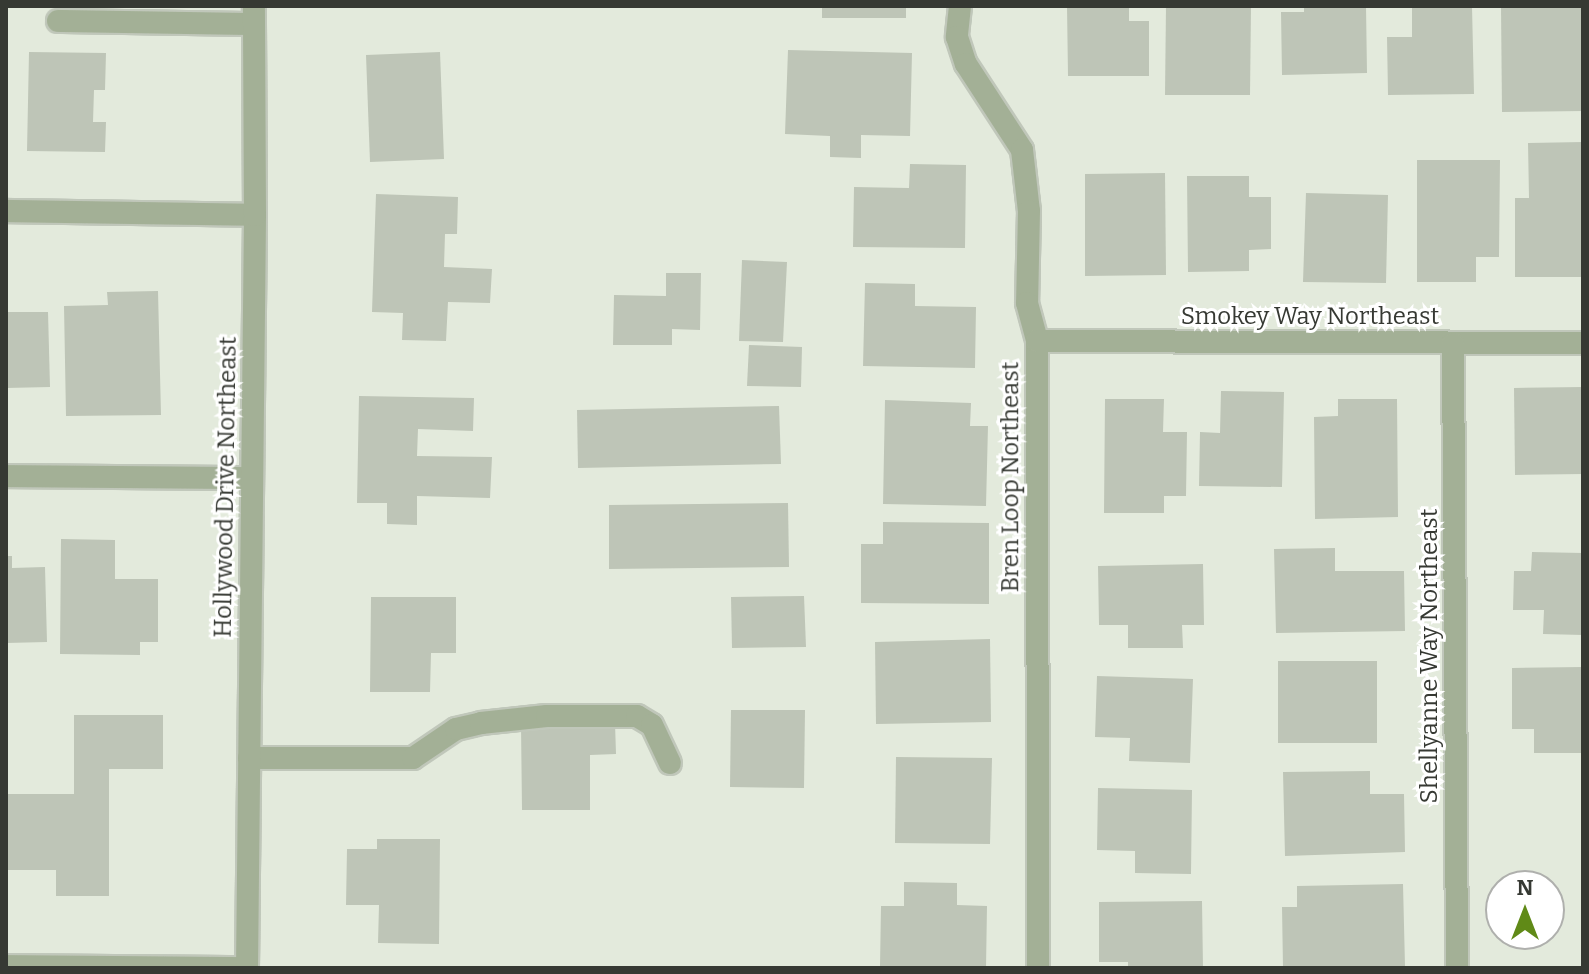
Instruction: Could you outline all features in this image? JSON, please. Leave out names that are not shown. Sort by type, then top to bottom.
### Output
[{"type":"street","name":"Bren Loop Northeast","points":[[960,6],[957,37],[966,64],[1022,150],[1029,211],[1027,303],[1037,341],[1038,968]]},
{"type":"street","points":[[58,21],[254,15]]},
{"type":"street","name":"Hollywood Drive Northeast","points":[[247,968],[255,215],[254,15]]},
{"type":"street","points":[[6,211],[255,215]]},
{"type":"street","name":"Smokey Way Northeast","points":[[1037,341],[1583,343]]},
{"type":"street","name":"Shellyanne Way Northeast","points":[[1453,344],[1457,968]]},
{"type":"street","points":[[6,476],[251,478]]},
{"type":"street","points":[[249,758],[413,758],[456,729],[494,720],[637,716],[652,725],[670,763]]},
{"type":"street","points":[[6,966],[247,968]]},
{"type":"building","points":[[822,6],[906,6],[906,18],[822,18]]},
{"type":"building","points":[[1067,6],[1129,6],[1129,21],[1149,21],[1149,76],[1068,76]]},
{"type":"building","points":[[1166,6],[1251,6],[1250,95],[1165,95]]},
{"type":"building","points":[[1304,6],[1366,6],[1367,73],[1282,75],[1281,12],[1304,12]]},
{"type":"building","points":[[1412,6],[1472,6],[1474,94],[1388,95],[1387,37],[1412,37]]},
{"type":"building","points":[[1501,6],[1583,6],[1583,111],[1502,112]]},
{"type":"building","points":[[788,50],[912,53],[910,136],[861,135],[861,158],[830,157],[830,136],[785,134]]},
{"type":"building","points":[[29,52],[106,53],[105,90],[94,90],[93,122],[106,122],[105,152],[27,151]]},
{"type":"building","points":[[440,52],[444,159],[370,162],[366,55]]},
{"type":"building","points":[[1583,142],[1583,277],[1515,277],[1515,198],[1529,198],[1528,143]]},
{"type":"building","points":[[1417,160],[1500,160],[1499,257],[1476,257],[1476,282],[1417,282]]},
{"type":"building","points":[[910,164],[966,165],[965,248],[853,247],[854,187],[909,188]]},
{"type":"building","points":[[1165,173],[1166,275],[1085,276],[1085,174]]},
{"type":"building","points":[[1187,176],[1249,176],[1249,197],[1271,197],[1271,249],[1249,250],[1249,271],[1188,272]]},
{"type":"building","points":[[1306,193],[1388,195],[1386,283],[1303,282]]},
{"type":"building","points":[[376,194],[458,197],[457,234],[445,234],[444,267],[492,269],[490,303],[448,302],[446,341],[402,340],[403,313],[372,312]]},
{"type":"building","points":[[742,260],[787,262],[783,342],[739,341]]},
{"type":"building","points":[[666,273],[701,273],[700,330],[672,329],[672,345],[613,345],[614,295],[666,296]]},
{"type":"building","points":[[865,283],[915,284],[915,306],[976,307],[975,368],[863,366]]},
{"type":"building","points":[[158,291],[161,415],[66,416],[64,306],[108,305],[107,292]]},
{"type":"building","points":[[6,312],[48,312],[50,387],[6,388]]},
{"type":"building","points":[[749,345],[802,347],[801,387],[747,386]]},
{"type":"building","points":[[1583,387],[1583,474],[1515,475],[1514,388]]},
{"type":"building","points":[[1221,391],[1284,392],[1282,487],[1199,486],[1200,432],[1220,433]]},
{"type":"building","points":[[359,396],[474,398],[473,431],[418,429],[417,456],[492,457],[490,498],[417,496],[417,525],[387,524],[387,503],[357,503]]},
{"type":"building","points":[[1105,399],[1164,399],[1163,432],[1187,432],[1186,496],[1164,496],[1164,513],[1104,513]]},
{"type":"building","points":[[1338,399],[1397,399],[1398,517],[1315,519],[1314,417],[1338,416]]},
{"type":"building","points":[[885,400],[971,403],[970,426],[988,426],[986,506],[883,504]]},
{"type":"building","points":[[779,406],[781,464],[578,468],[577,410]]},
{"type":"building","points":[[788,503],[789,567],[609,569],[609,505]]},
{"type":"building","points":[[883,522],[989,523],[989,604],[861,603],[861,544],[883,544]]},
{"type":"building","points":[[61,539],[115,540],[115,579],[158,579],[158,642],[140,642],[140,655],[60,654]]},
{"type":"building","points":[[1335,548],[1335,571],[1404,571],[1405,631],[1276,633],[1274,549]]},
{"type":"building","points":[[1532,552],[1583,553],[1583,635],[1543,634],[1544,610],[1513,610],[1514,571],[1531,571]]},
{"type":"building","points":[[6,556],[12,556],[12,568],[45,567],[47,642],[6,643]]},
{"type":"building","points":[[1203,564],[1204,625],[1182,625],[1183,648],[1128,648],[1128,625],[1099,625],[1098,566]]},
{"type":"building","points":[[804,596],[806,647],[732,648],[731,597]]},
{"type":"building","points":[[371,597],[456,597],[456,653],[431,653],[430,692],[370,692]]},
{"type":"building","points":[[990,639],[991,722],[876,724],[875,642]]},
{"type":"building","points":[[1278,661],[1377,661],[1377,743],[1278,743]]},
{"type":"building","points":[[1583,667],[1583,753],[1534,753],[1534,729],[1512,729],[1512,668]]},
{"type":"building","points":[[1097,676],[1193,679],[1190,763],[1129,761],[1130,738],[1095,737]]},
{"type":"building","points":[[731,710],[805,710],[804,788],[730,787]]},
{"type":"building","points":[[74,715],[163,715],[163,769],[109,769],[109,896],[56,896],[56,870],[6,870],[6,794],[74,794]]},
{"type":"building","points":[[615,723],[616,754],[590,755],[590,810],[522,810],[521,725]]},
{"type":"building","points":[[896,757],[992,758],[990,844],[895,843]]},
{"type":"building","points":[[1370,771],[1370,794],[1404,794],[1405,852],[1285,856],[1283,772]]},
{"type":"building","points":[[1098,788],[1192,790],[1191,874],[1135,873],[1135,851],[1097,850]]},
{"type":"building","points":[[377,839],[440,839],[439,944],[378,943],[379,905],[346,905],[347,849],[377,849]]},
{"type":"building","points":[[904,882],[957,883],[957,905],[987,906],[986,968],[880,966],[881,906],[904,906]]},
{"type":"building","points":[[1403,884],[1405,966],[1283,968],[1282,907],[1297,907],[1297,886]]},
{"type":"building","points":[[1202,901],[1203,968],[1128,968],[1128,962],[1099,962],[1099,902]]}]
